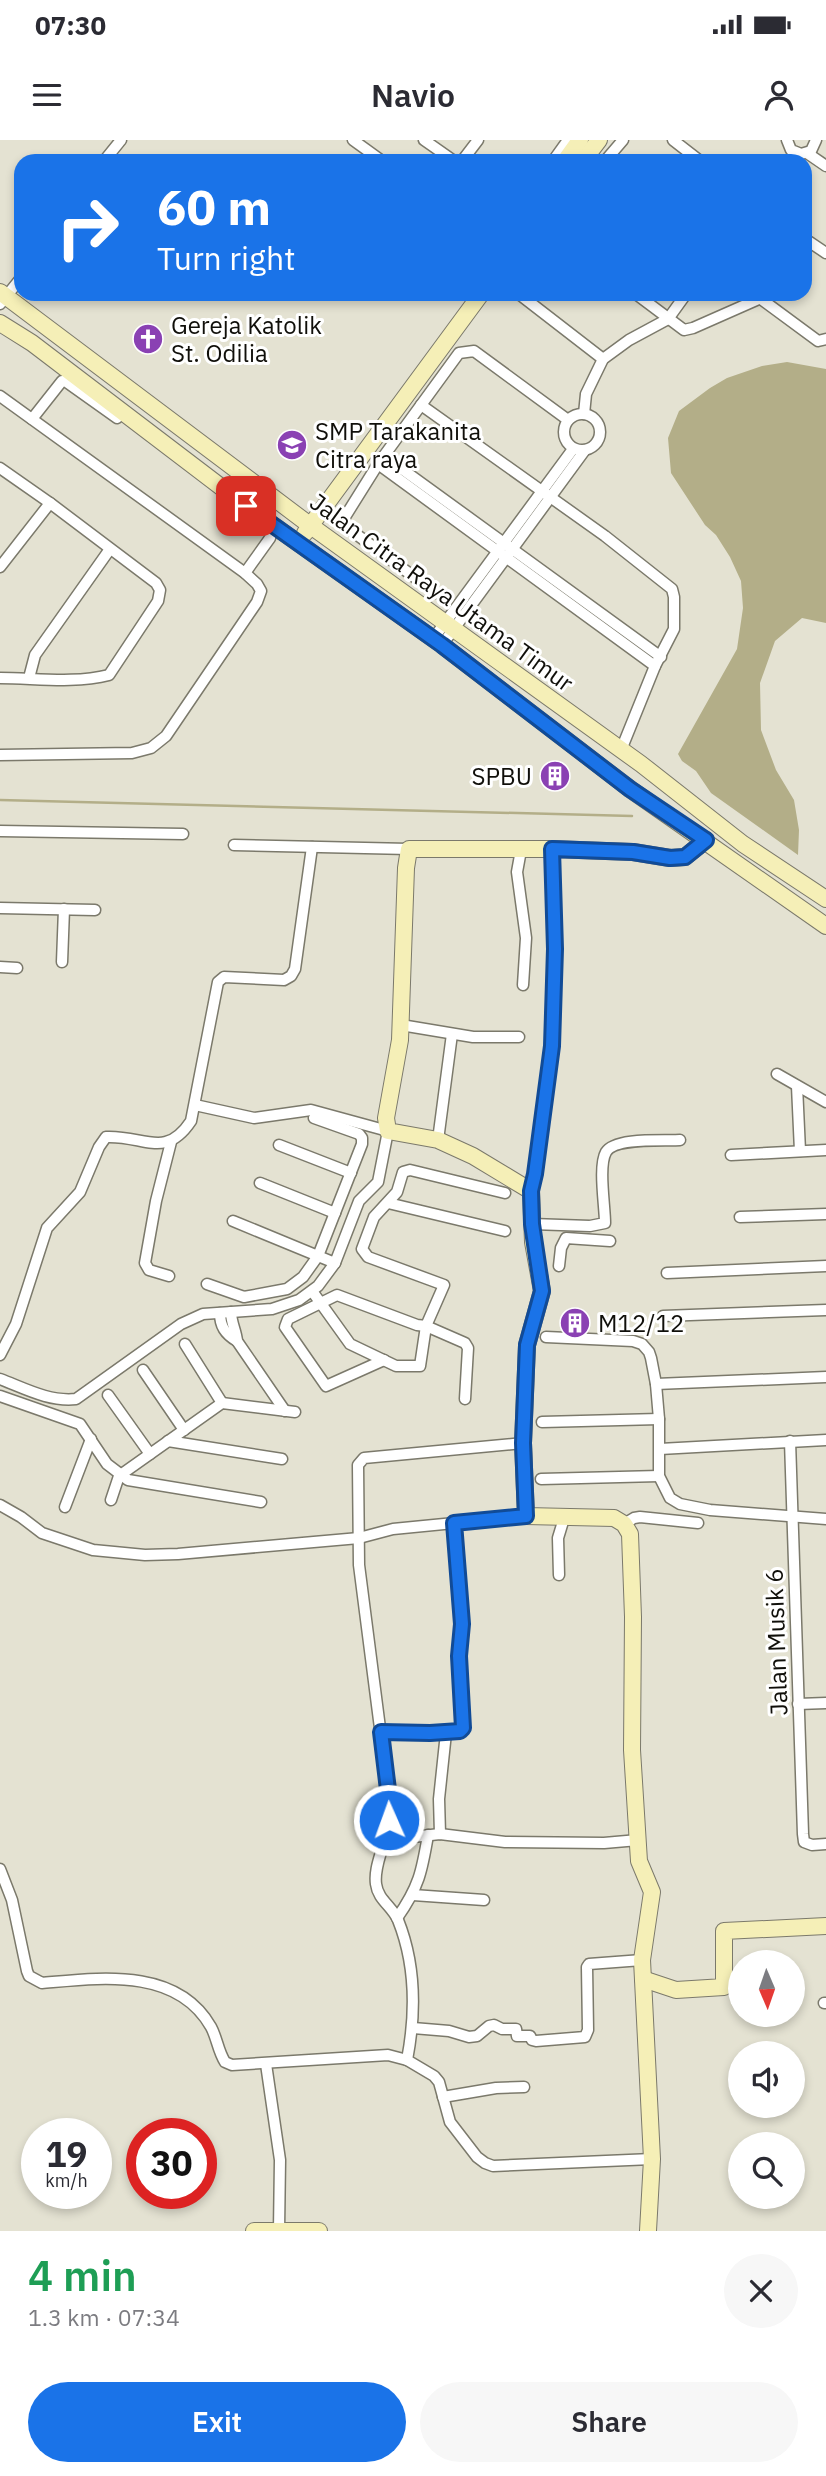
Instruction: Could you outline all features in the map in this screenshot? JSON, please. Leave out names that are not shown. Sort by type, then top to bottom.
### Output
[{"type":"street","points":[[110,154],[121,140]]},
{"type":"street","points":[[353,140],[372,154]]},
{"type":"street","points":[[424,140],[444,154]]},
{"type":"street","points":[[467,154],[478,140]]},
{"type":"street","points":[[588,154],[599,140]]},
{"type":"street","points":[[611,154],[623,140]]},
{"type":"street","points":[[673,140],[691,154]]},
{"type":"street","points":[[787,140],[792,150],[802,154],[814,147],[817,140],[826,146]]},
{"type":"street","name":"Jalan Citra Raya Utama Timur","points":[[2,298],[621,750],[743,844],[826,899]]},
{"type":"street","points":[[296,543],[476,301]]},
{"type":"street","points":[[528,301],[603,359]]},
{"type":"street","points":[[645,301],[684,330],[748,301]]},
{"type":"street","points":[[584,414],[586,394],[603,359],[629,340],[668,319],[681,301]]},
{"type":"street","points":[[765,301],[818,341],[826,339]]},
{"type":"street","name":"Jalan Citra Raya Utama Timur","points":[[0,323],[32,343],[296,543],[437,642],[630,789],[825,922]]},
{"type":"street","points":[[436,593],[345,526],[343,520],[381,460],[459,353],[474,351],[568,420]]},
{"type":"street","points":[[32,419],[65,380],[271,533],[244,573]]},
{"type":"street","points":[[0,396],[244,573],[261,591],[257,602],[166,736],[151,748],[88,755],[0,755]]},
{"type":"street","points":[[130,417],[143,400]]},
{"type":"street","points":[[421,405],[605,536],[672,589],[674,629],[621,750]]},
{"type":"street","points":[[437,642],[579,450],[597,442],[600,430],[595,419],[584,414],[573,416],[565,425],[564,437],[579,450]]},
{"type":"street","points":[[381,460],[658,662]]},
{"type":"street","points":[[0,468],[156,583],[160,590],[159,601],[108,675],[74,680],[0,678]]},
{"type":"street","points":[[0,567],[50,503]]},
{"type":"street","points":[[29,678],[35,655],[110,549]]},
{"type":"street","points":[[548,727],[562,707]]},
{"type":"street","points":[[0,831],[183,834]]},
{"type":"street","points":[[234,845],[552,849],[633,852],[670,858],[685,857],[706,840]]},
{"type":"street","points":[[0,1355],[16,1324],[47,1228],[80,1192],[106,1137],[171,1142],[180,1136],[191,1121],[218,982],[225,977],[284,980],[295,970],[312,847]]},
{"type":"street","points":[[0,1379],[49,1398],[63,1401],[76,1399],[181,1324],[203,1314],[272,1309],[299,1300],[318,1286],[335,1263],[359,1201],[378,1182],[388,1131],[386,1118],[396,1070],[401,1025],[406,868],[409,849]]},
{"type":"street","points":[[526,1516],[523,1443],[527,1345],[542,1291],[532,1224],[531,1191],[552,1046],[555,949],[552,849]]},
{"type":"street","points":[[522,850],[517,872],[526,938],[523,985]]},
{"type":"street","points":[[0,908],[95,910]]},
{"type":"street","points":[[62,962],[64,909]]},
{"type":"street","points":[[0,967],[17,968]]},
{"type":"street","points":[[401,1025],[452,1034],[519,1037]]},
{"type":"street","points":[[438,1140],[452,1034]]},
{"type":"street","points":[[777,1074],[826,1102]]},
{"type":"street","points":[[797,1086],[800,1151]]},
{"type":"street","points":[[195,1105],[254,1118],[311,1110],[388,1131],[438,1140],[473,1156],[531,1191]]},
{"type":"street","points":[[207,1284],[244,1297],[286,1289],[303,1277],[318,1256],[351,1174],[362,1138],[359,1134],[314,1118]]},
{"type":"street","points":[[532,1224],[590,1226],[605,1223],[606,1152],[612,1146],[623,1143],[680,1140]]},
{"type":"street","points":[[169,1276],[149,1270],[145,1263],[156,1201],[171,1142]]},
{"type":"street","points":[[279,1145],[351,1174]]},
{"type":"street","points":[[731,1155],[826,1150]]},
{"type":"street","points":[[312,1291],[350,1344],[396,1366],[420,1366],[426,1326],[444,1285],[368,1257],[362,1249],[374,1217],[397,1192],[403,1172],[410,1170],[505,1193]]},
{"type":"street","points":[[260,1182],[335,1213]]},
{"type":"street","points":[[388,1203],[505,1231]]},
{"type":"street","points":[[740,1217],[826,1214]]},
{"type":"street","points":[[233,1221],[335,1263]]},
{"type":"street","points":[[537,1265],[561,1266],[561,1248],[566,1238],[610,1241]]},
{"type":"street","points":[[667,1273],[826,1266]]},
{"type":"street","points":[[384,1360],[326,1386],[285,1327],[288,1318],[337,1295],[426,1326],[465,1343],[468,1348],[465,1399]]},
{"type":"street","points":[[663,1316],[826,1310]]},
{"type":"street","points":[[111,1500],[119,1476],[222,1403],[290,1412],[237,1340],[228,1335],[220,1323],[225,1312]]},
{"type":"street","points":[[546,1337],[633,1341],[642,1344],[649,1352],[656,1384],[659,1419],[659,1476],[670,1498],[680,1504],[793,1518],[826,1519]]},
{"type":"street","points":[[185,1343],[222,1403]]},
{"type":"street","points":[[143,1370],[184,1430]]},
{"type":"street","points":[[656,1384],[826,1377]]},
{"type":"street","points":[[108,1395],[150,1454]]},
{"type":"street","points":[[0,1396],[80,1424],[107,1464],[119,1476],[128,1480],[261,1502]]},
{"type":"street","points":[[542,1422],[659,1419]]},
{"type":"street","points":[[65,1507],[91,1439]]},
{"type":"street","points":[[660,1449],[826,1440]]},
{"type":"street","points":[[168,1441],[282,1459]]},
{"type":"street","name":"Jalan Musik 6","points":[[790,1441],[804,1842],[812,1845],[826,1844]]},
{"type":"street","points":[[407,2060],[413,2028],[412,1973],[397,1918],[379,1896],[375,1882],[376,1867],[385,1840],[389,1798],[376,1679],[359,1565],[356,1474],[360,1460],[442,1449],[523,1443]]},
{"type":"street","points":[[541,1479],[659,1476]]},
{"type":"street","points":[[0,1505],[42,1533],[93,1550],[156,1555],[359,1538],[393,1529],[526,1516],[614,1518],[624,1524],[630,1534],[633,1617],[632,1749],[639,1861],[652,1892],[642,1960],[652,2159],[648,2231]]},
{"type":"street","points":[[559,1576],[558,1538],[565,1515]]},
{"type":"street","points":[[624,1524],[640,1517],[698,1523]]},
{"type":"street","points":[[381,1732],[446,1733],[463,1728],[459,1656],[462,1624],[454,1523]]},
{"type":"street","points":[[798,1704],[826,1703]]},
{"type":"street","points":[[440,1834],[439,1799],[446,1733]]},
{"type":"street","points":[[385,1840],[440,1834],[505,1842],[616,1843],[638,1840]]},
{"type":"street","points":[[397,1918],[414,1895],[423,1866],[428,1835]]},
{"type":"street","points":[[0,1869],[12,1900],[24,1964],[29,1976],[35,1980],[42,1983],[100,1978],[130,1980],[175,1991],[200,2012],[211,2027],[225,2062],[232,2064],[388,2055],[407,2060],[434,2076],[439,2082],[450,2122],[485,2164],[493,2166],[652,2159]]},
{"type":"street","points":[[414,1895],[484,1900]]},
{"type":"street","points":[[643,1979],[676,1990],[724,1987],[724,1931],[826,1926]]},
{"type":"street","points":[[413,2028],[449,2031],[469,2037],[477,2036],[494,2025],[502,2029],[516,2029],[517,2036],[530,2036],[532,2040],[584,2038],[588,2030],[589,1964],[642,1960]]},
{"type":"street","points":[[266,2064],[280,2160],[279,2230]]},
{"type":"street","points":[[443,2097],[496,2088],[524,2087]]},
{"type":"street","points":[[254,2231],[319,2231]]},
{"type":"shaded area","points":[[787,362],[826,369],[826,623],[802,618],[775,641],[760,683],[761,730],[776,770],[794,800],[799,830],[798,855],[711,793],[696,771],[682,761],[678,754],[737,649],[743,608],[741,581],[730,557],[671,473],[668,438],[679,411],[710,388],[727,378],[762,366]]},
{"type":"waterway","points":[[0,800],[632,816]]},
{"type":"place","name":"Gereja Katolik St. Odilia","points":[[148,339]]},
{"type":"place","name":"SMP Tarakanita Citra raya","points":[[292,445]]},
{"type":"place","name":"SPBU","points":[[555,776]]},
{"type":"place","name":"M12/12","points":[[575,1323]]},
{"type":"route","points":[[246,506],[442,645],[630,789],[706,840],[685,857],[670,858],[633,852],[552,849],[554,1001],[552,1046],[531,1191],[533,1242],[542,1279],[542,1291],[527,1345],[523,1443],[526,1516],[454,1523],[462,1624],[459,1656],[463,1728],[446,1733],[381,1732],[389,1820]]}]
